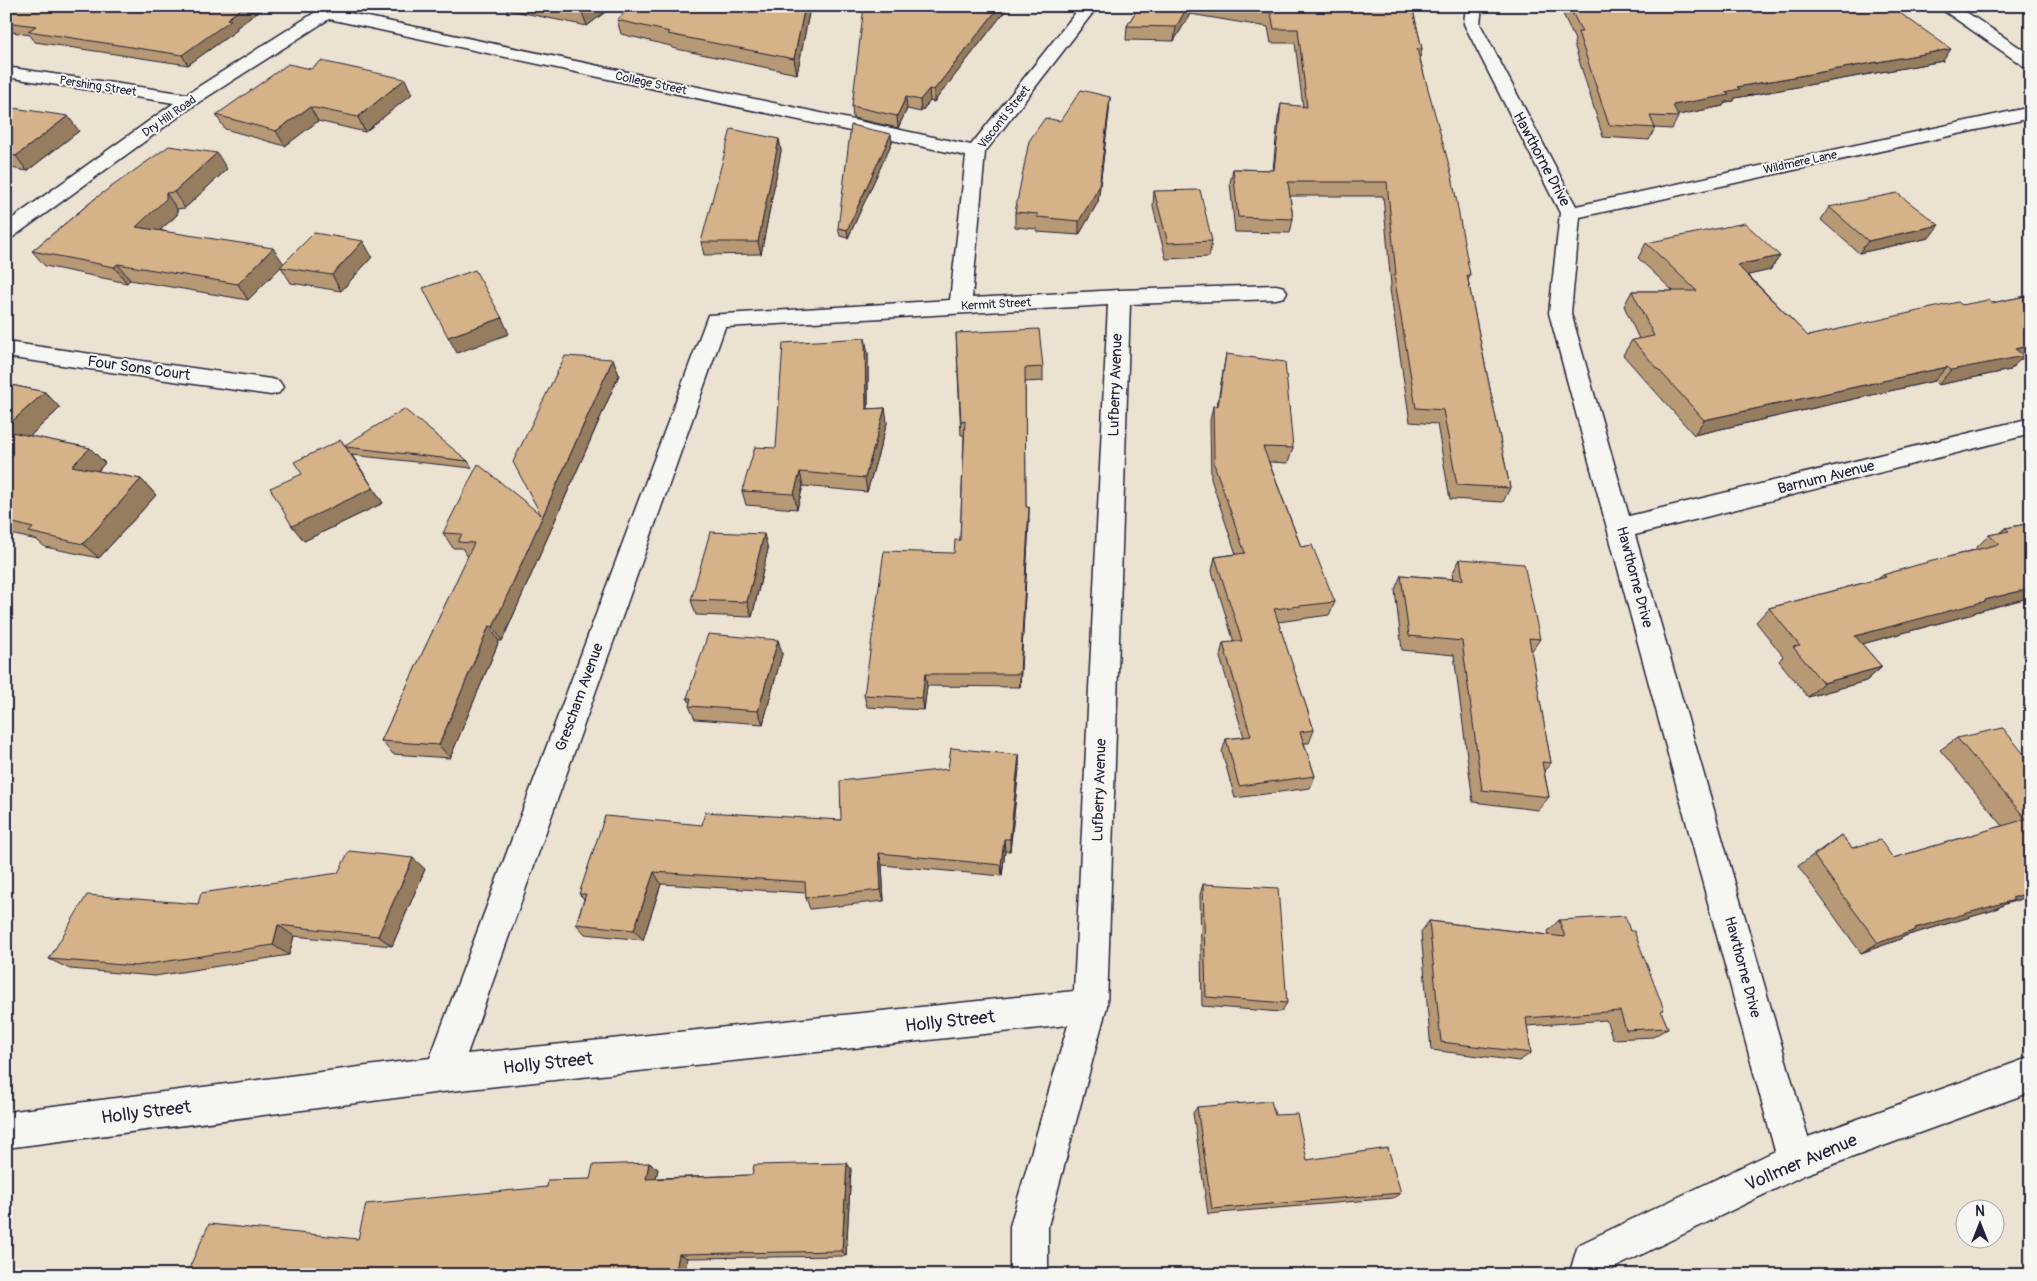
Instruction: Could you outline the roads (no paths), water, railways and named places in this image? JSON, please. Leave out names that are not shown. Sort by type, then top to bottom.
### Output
[{"type":"street","name":"Visconti Street","points":[[960,306],[976,152],[1090,6]]},
{"type":"street","name":"Hawthorne Drive","points":[[1474,6],[1472,24],[1570,213],[1560,313],[1622,528],[1796,1160]]},
{"type":"street","points":[[1946,6],[2031,64]]},
{"type":"street","name":"College Street","points":[[331,10],[976,152]]},
{"type":"street","name":"Dry Hill Road","points":[[6,233],[190,100],[331,10]]},
{"type":"street","name":"Pershing Street","points":[[6,72],[190,100]]},
{"type":"street","name":"Wildmere Lane","points":[[1570,213],[2031,112]]},
{"type":"street","name":"Kermit Street","points":[[716,320],[1119,296],[1276,292]]},
{"type":"street","name":"Lufberry Avenue","points":[[1029,1275],[1029,1226],[1090,1006],[1119,296]]},
{"type":"street","name":"Grescham Avenue","points":[[442,1074],[716,320]]},
{"type":"street","name":"Four Sons Court","points":[[6,349],[272,387]]},
{"type":"street","name":"Barnum Avenue","points":[[1622,528],[2031,426]]},
{"type":"street","name":"Holly Street","points":[[6,1130],[442,1074],[1090,1006]]},
{"type":"street","name":"Vollmer Avenue","points":[[1588,1275],[1592,1259],[1796,1160],[2031,1074]]}]
